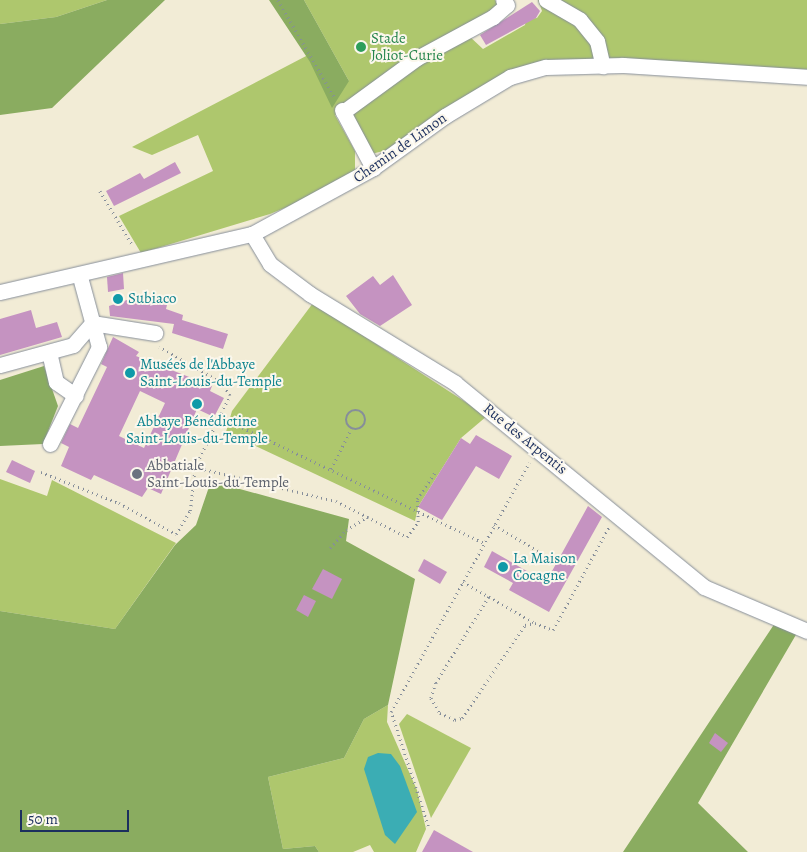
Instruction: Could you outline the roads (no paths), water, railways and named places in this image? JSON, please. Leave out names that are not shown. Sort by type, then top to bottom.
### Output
[{"type":"street","points":[[546,0],[580,20],[598,41],[603,66]]},
{"type":"street","points":[[373,168],[342,111],[416,58],[506,2]]},
{"type":"street","name":"Chemin de Limon","points":[[0,292],[80,277],[252,234],[373,168],[445,116],[510,77],[546,67],[623,65],[807,78]]},
{"type":"street","name":"Rue des Arpentis","points":[[252,234],[270,264],[310,294],[456,383],[540,450],[704,587],[807,631]]},
{"type":"street","points":[[50,444],[76,396],[99,347],[80,277]]},
{"type":"street","points":[[92,323],[155,333]]},
{"type":"street","points":[[0,365],[73,345],[92,323]]},
{"type":"street","points":[[49,352],[56,382],[76,396]]},
{"type":"water","points":[[378,753],[391,754],[400,766],[417,812],[395,844],[385,835],[364,769],[368,757]]},
{"type":"place","name":"Stade Joliot-Curie","points":[[361,47]]},
{"type":"place","name":"Subiaco","points":[[118,299]]},
{"type":"place","name":"Musées de l'Abbaye Saint-Louis-du-Temple","points":[[130,373]]},
{"type":"place","name":"Abbaye Bénédictine Saint-Louis-du-Temple","points":[[197,404]]},
{"type":"place","name":"Abbatiale Saint-Louis-du-Temple","points":[[137,474]]},
{"type":"place","name":"La Maison Cocagne","points":[[503,567]]}]
